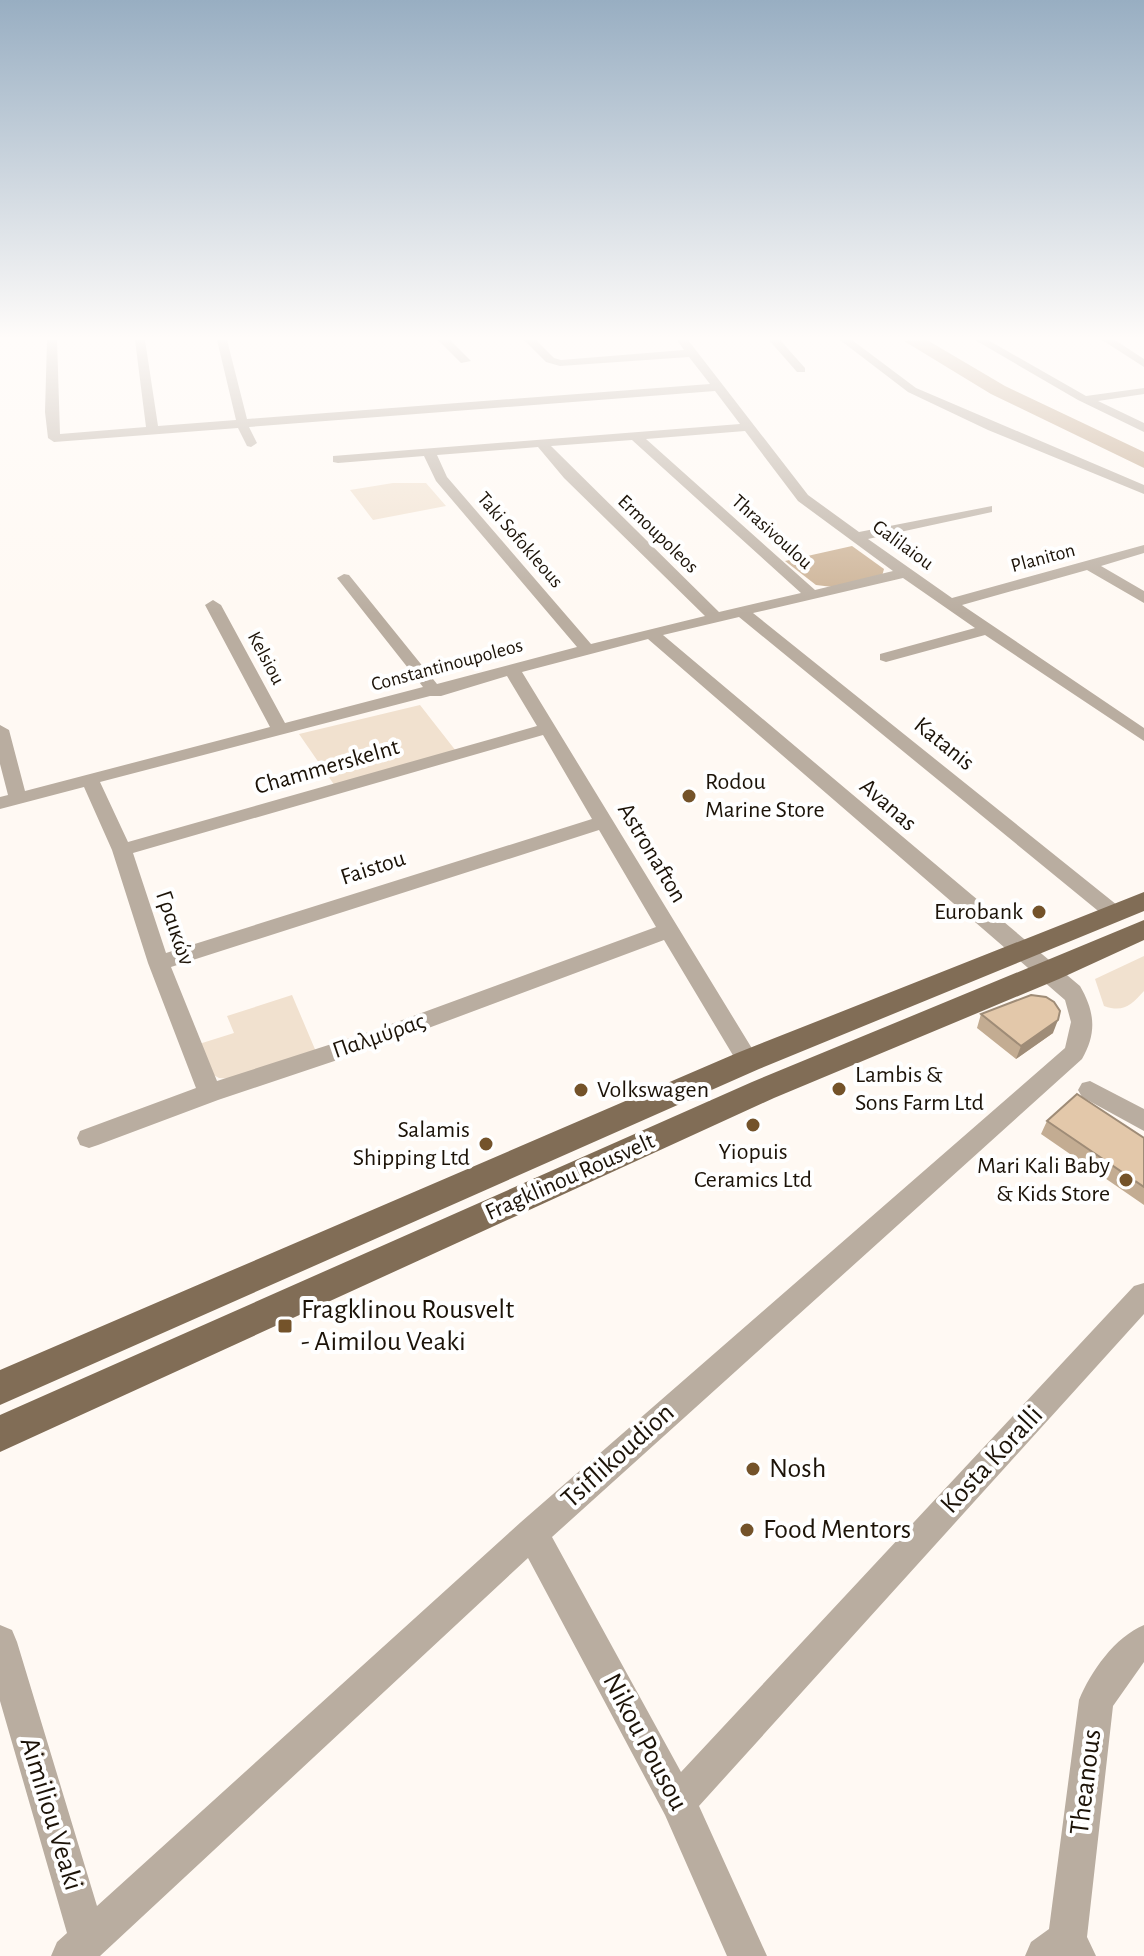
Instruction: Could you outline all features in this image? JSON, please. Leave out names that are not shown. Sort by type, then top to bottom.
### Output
[{"type":"main road","name":"Fragklinou Rousvelt","points":[[0,1388],[748,1061],[1144,901]]},
{"type":"main road","name":"Fragklinou Rousvelt","points":[[0,1434],[763,1090],[1049,972],[1144,929]]},
{"type":"street","points":[[53,431],[54,438],[164,431]]},
{"type":"street","points":[[245,431],[251,443]]},
{"type":"street","points":[[338,459],[687,431]]},
{"type":"street","name":"Galilaiou","points":[[752,431],[803,498],[905,573],[1144,736]]},
{"type":"street","points":[[1002,431],[1144,490]]},
{"type":"street","name":"Thrasivoulou","points":[[634,435],[812,595]]},
{"type":"street","name":"Ermoupoleos","points":[[541,443],[569,475],[715,617]]},
{"type":"street","name":"Taki Sofokleous","points":[[429,452],[441,478],[588,650]]},
{"type":"street","points":[[856,537],[987,509]]},
{"type":"street","name":"Planiton","points":[[951,603],[1144,549]]},
{"type":"street","points":[[1090,565],[1144,598]]},
{"type":"street","name":"Constantinoupoleos","points":[[9,801],[651,633],[905,573]]},
{"type":"street","points":[[344,578],[435,692]]},
{"type":"street","name":"Kelsiou","points":[[213,605],[281,732]]},
{"type":"street","name":"Katanis","points":[[742,612],[1115,914]]},
{"type":"street","points":[[886,657],[988,629]]},
{"type":"street","name":"Avanas","points":[[651,633],[1020,950]]},
{"type":"street","name":"Astronafton","points":[[513,671],[748,1061]]},
{"type":"street","name":"Chammerskelnt","points":[[122,850],[546,729]]},
{"type":"street","points":[[0,730],[9,801]]},
{"type":"street","name":"Γραικών","points":[[90,780],[122,850],[159,963],[210,1093]]},
{"type":"street","name":"Faistou","points":[[159,963],[603,822]]},
{"type":"street","name":"Παλμύρας","points":[[89,1138],[210,1093],[383,1036],[669,930]]},
{"type":"street","name":"Tsiflikoudion","points":[[80,1948],[532,1533],[1074,1053],[1083,1034],[1084,1013],[1072,992],[1020,950]]},
{"type":"street","points":[[1090,1090],[1144,1121]]},
{"type":"street","name":"Kosta Koralli","points":[[678,1802],[1144,1295]]},
{"type":"street","name":"Nikou Pousou","points":[[532,1533],[678,1802],[747,1956]]},
{"type":"street","name":"Aimiliou Veaki","points":[[0,1642],[80,1948]]},
{"type":"street","name":"Theanous","points":[[1063,1951],[1096,1700],[1133,1649],[1144,1642]]},
{"type":"shaded area","points":[[393,483],[426,483],[446,506],[373,520],[350,490]]},
{"type":"shaded area","points":[[852,546],[884,569],[882,576],[833,587],[816,585],[785,561]]},
{"type":"shaded area","points":[[420,705],[456,751],[335,786],[299,734]]},
{"type":"shaded area","points":[[1144,956],[1144,991],[1127,1006],[1117,1009],[1104,1006],[1095,979]]},
{"type":"shaded area","points":[[292,995],[317,1054],[233,1079],[219,1078],[210,1073],[199,1044],[234,1033],[227,1016]]},
{"type":"building","points":[[1031,995],[1046,997],[1060,1011],[1058,1020],[1021,1046],[981,1014]]},
{"type":"building","points":[[1077,1094],[1144,1138],[1144,1187],[1047,1121]]},
{"type":"waterway","points":[[1083,431],[1144,461]]},
{"type":"place","name":"Rodou Marine Store","points":[[689,796]]},
{"type":"place","name":"Eurobank","points":[[1039,912]]},
{"type":"place","name":"Lambis & Sons Farm Ltd","points":[[839,1089]]},
{"type":"place","name":"Volkswagen","points":[[581,1090]]},
{"type":"place","name":"Yiopuis Ceramics Ltd","points":[[753,1125]]},
{"type":"place","name":"Salamis Shipping Ltd","points":[[486,1144]]},
{"type":"place","name":"Mari Kali Baby & Kids Store","points":[[1126,1180]]},
{"type":"place","name":"Fragklinou Rousvelt - Aimilou Veaki","points":[[285,1326]]},
{"type":"place","name":"Nosh","points":[[753,1469]]},
{"type":"place","name":"Food Mentors","points":[[747,1530]]}]
